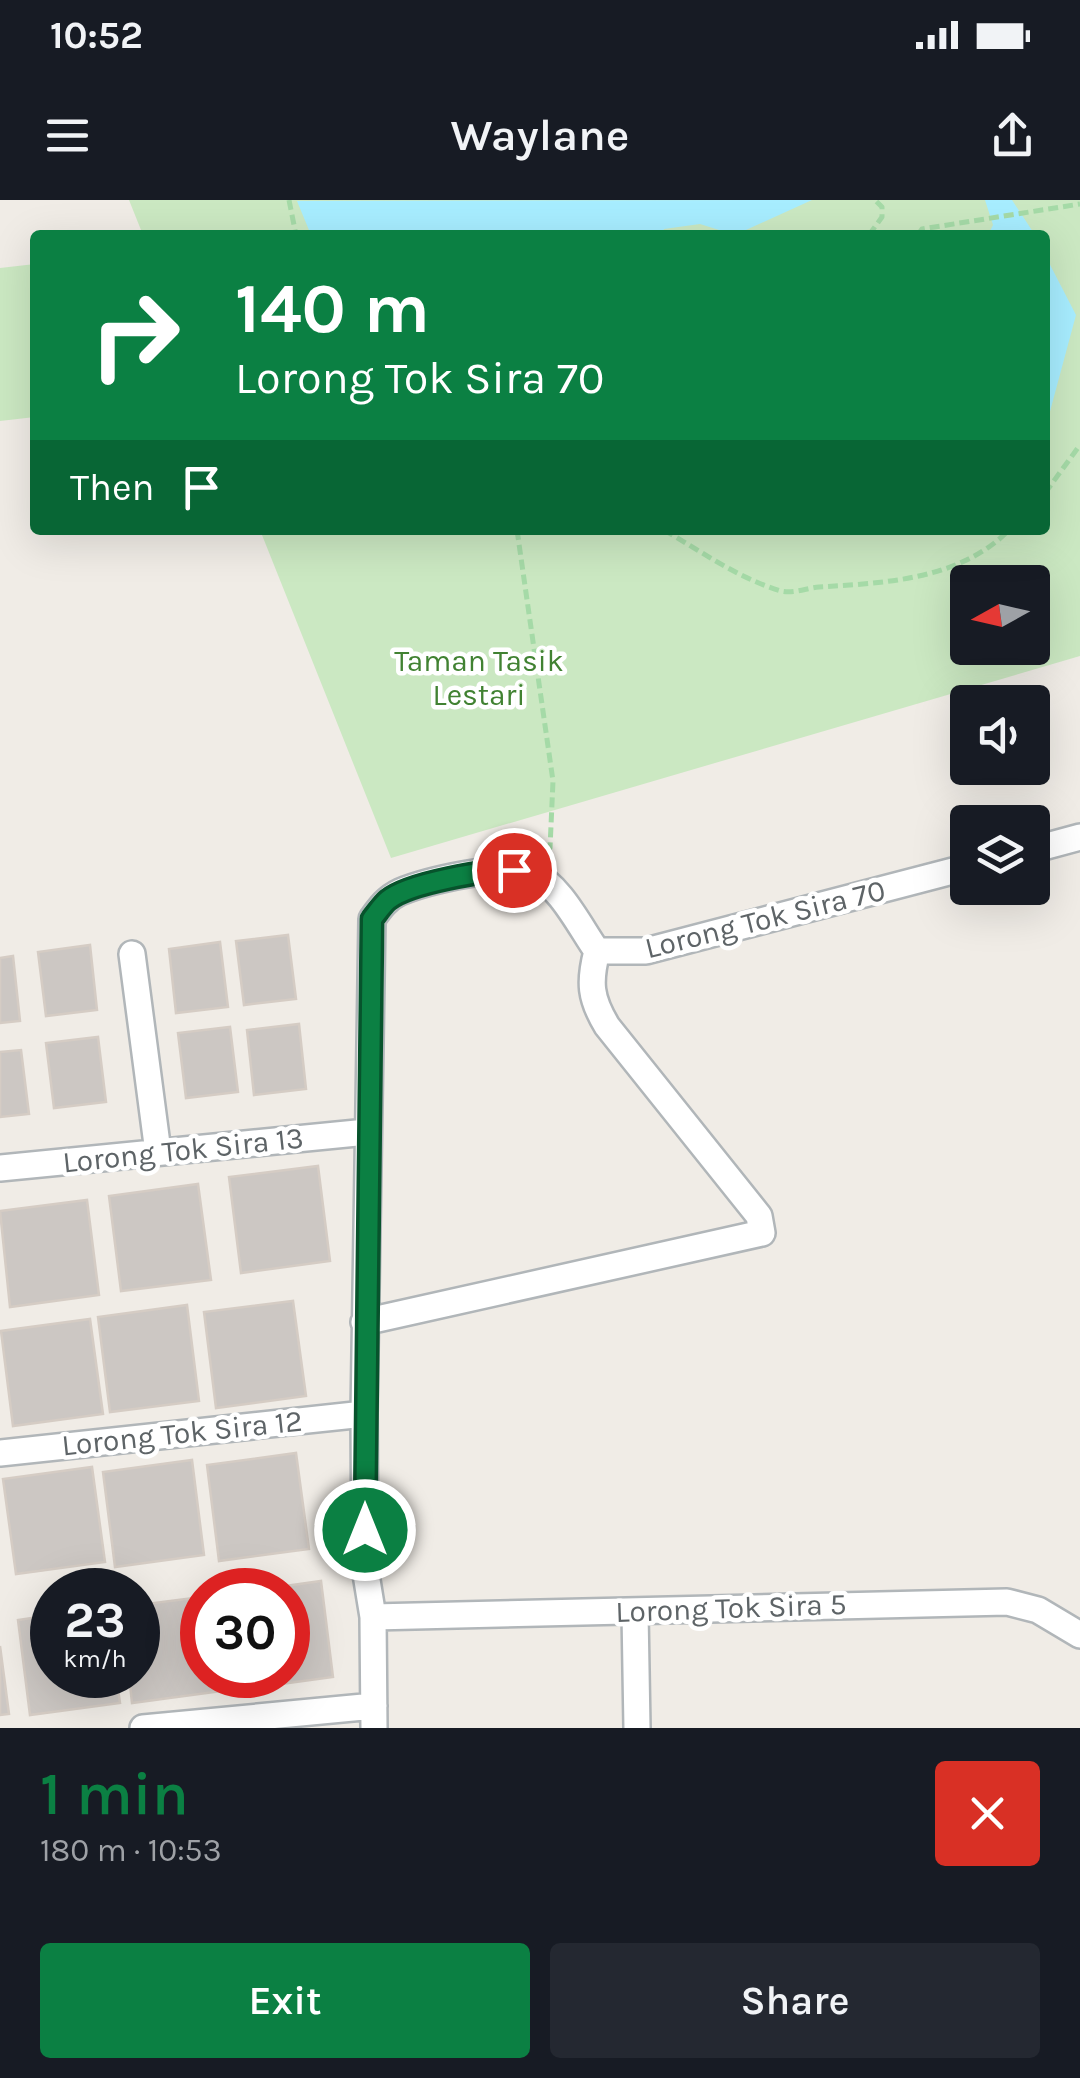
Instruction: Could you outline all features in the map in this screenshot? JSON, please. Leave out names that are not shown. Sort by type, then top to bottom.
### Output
[{"type":"street","points":[[1050,845],[1080,837]]},
{"type":"street","points":[[143,1728],[374,1717],[374,1617],[365,1568],[364,1414],[364,1322],[367,1132],[372,919],[400,892],[496,870],[531,872],[550,885],[597,951],[591,990],[606,1026],[759,1216],[762,1233],[364,1322]]},
{"type":"street","name":"Lorong Tok Sira 70","points":[[597,951],[620,953],[672,946],[950,872]]},
{"type":"street","points":[[132,954],[158,1152]]},
{"type":"street","name":"Lorong Tok Sira 13","points":[[0,1168],[367,1132]]},
{"type":"street","name":"Lorong Tok Sira 12","points":[[0,1452],[364,1414]]},
{"type":"street","name":"Lorong Tok Sira 5","points":[[374,1617],[1008,1602],[1038,1610],[1080,1635]]},
{"type":"street","points":[[635,1612],[638,1728]]},
{"type":"path","points":[[289,200],[295,230]]},
{"type":"path","points":[[872,230],[882,217],[882,207],[875,200]]},
{"type":"path","points":[[921,230],[1080,204]]},
{"type":"path","points":[[1050,486],[1080,444]]},
{"type":"path","points":[[519,535],[553,781],[550,848],[531,872]]},
{"type":"path","points":[[672,535],[724,567],[786,593],[811,587],[879,584],[949,568],[978,554],[1003,535]]},
{"type":"green space","name":"Taman Tasik Lestari","points":[[129,200],[1080,200],[1080,656],[1050,665],[1050,565],[950,565],[950,665],[1049,665],[981,685],[950,685],[950,694],[391,858],[262,535],[1050,535],[1050,230],[141,230]]},
{"type":"green space","points":[[30,265],[30,418],[0,421],[0,268]]},
{"type":"water","points":[[812,200],[746,230],[719,230],[700,224],[664,230],[309,230],[297,201]]},
{"type":"water","points":[[985,200],[1012,200],[1032,230],[990,230],[993,225]]},
{"type":"water","points":[[1050,265],[1076,315],[1050,411]]},
{"type":"building","points":[[288,935],[296,999],[244,1005],[236,941]]},
{"type":"building","points":[[220,942],[228,1007],[176,1013],[169,949]]},
{"type":"building","points":[[90,945],[97,1010],[46,1016],[38,952]]},
{"type":"building","points":[[13,956],[20,1021],[0,1023],[0,958]]},
{"type":"building","points":[[299,1024],[306,1089],[254,1095],[247,1030]]},
{"type":"building","points":[[230,1027],[238,1092],[186,1098],[178,1033]]},
{"type":"building","points":[[98,1037],[106,1102],[54,1108],[46,1043]]},
{"type":"building","points":[[21,1050],[29,1114],[0,1117],[0,1052]]},
{"type":"building","points":[[318,1166],[330,1261],[241,1273],[229,1177]]},
{"type":"building","points":[[198,1184],[211,1280],[121,1291],[109,1196]]},
{"type":"building","points":[[87,1200],[99,1295],[10,1307],[0,1211]]},
{"type":"building","points":[[293,1301],[306,1396],[216,1408],[204,1312]]},
{"type":"building","points":[[187,1305],[199,1401],[110,1412],[98,1317]]},
{"type":"building","points":[[90,1319],[103,1414],[13,1426],[1,1331]]},
{"type":"building","points":[[296,1453],[309,1549],[219,1561],[207,1465]]},
{"type":"building","points":[[192,1460],[204,1555],[115,1567],[103,1472]]},
{"type":"building","points":[[92,1467],[105,1562],[30,1568],[30,1572],[16,1574],[3,1479]]},
{"type":"building","points":[[321,1581],[333,1677],[310,1680],[310,1583]]},
{"type":"building","points":[[180,1600],[180,1697],[132,1703],[131,1698],[160,1698],[160,1602]]},
{"type":"building","points":[[30,1618],[30,1698],[119,1698],[120,1703],[30,1715],[18,1620]]},
{"type":"building","points":[[0,1646],[9,1714],[0,1715]]},
{"type":"route","points":[[365,1530],[364,1322],[372,919],[400,892],[496,870],[514,870]]}]
